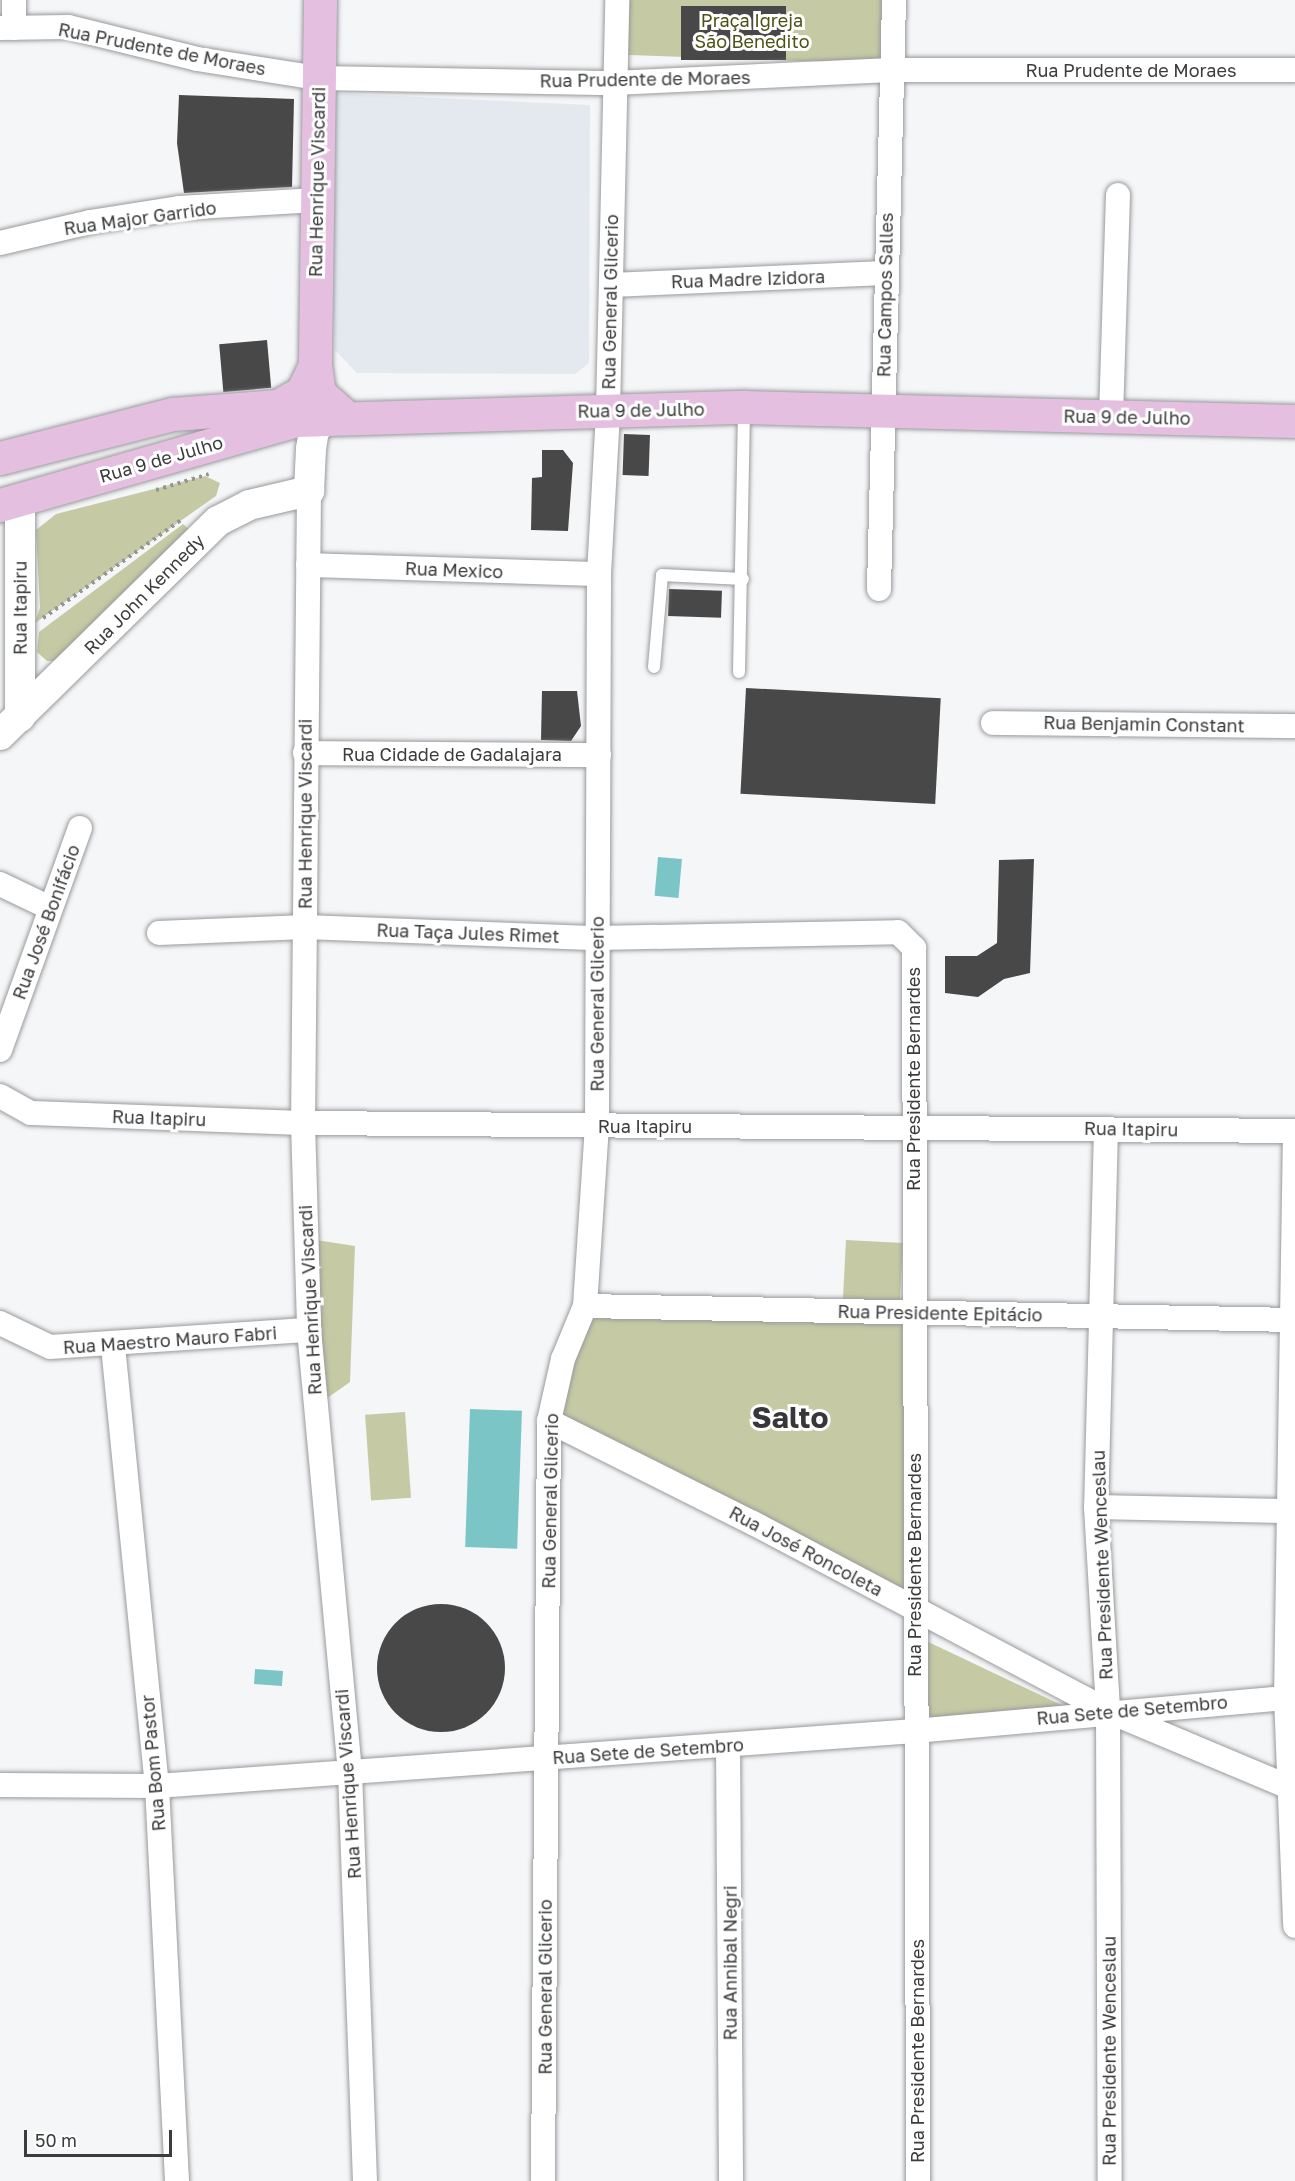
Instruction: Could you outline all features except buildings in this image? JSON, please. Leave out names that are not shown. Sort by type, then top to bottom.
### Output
[{"type":"main road","name":"Rua Henrique Viscardi","points":[[315,364],[320,0]]},
{"type":"main road","name":"Rua 9 de Julho","points":[[311,422],[302,392],[315,364]]},
{"type":"main road","points":[[311,422],[319,393],[315,364]]},
{"type":"main road","name":"Rua 9 de Julho","points":[[0,458],[173,414],[311,422],[744,407],[1295,421]]},
{"type":"main road","points":[[10,502],[23,481],[45,462],[139,439],[173,414]]},
{"type":"main road","name":"Rua 9 de Julho","points":[[10,502],[311,422]]},
{"type":"street","points":[[7,28],[14,0]]},
{"type":"street","points":[[617,0],[629,0]]},
{"type":"street","name":"Rua General Glicerio","points":[[543,2181],[549,1421],[563,1359],[585,1306],[597,1126],[599,574],[612,285],[617,0]]},
{"type":"street","name":"Rua Campos Salles","points":[[879,589],[884,273],[894,0]]},
{"type":"street","name":"Rua Prudente de Moraes","points":[[7,28],[68,27],[197,59],[318,78],[614,83],[891,70],[1295,70]]},
{"type":"street","points":[[1111,417],[1118,195]]},
{"type":"street","name":"Rua Major Garrido","points":[[0,243],[90,222],[179,208],[317,200]]},
{"type":"street","name":"Rua Madre Izidora","points":[[612,285],[884,273]]},
{"type":"street","name":"Rua Henrique Viscardi","points":[[311,422],[305,753],[303,1123],[309,1330],[350,1772],[365,2181]]},
{"type":"street","name":"Rua John Kennedy","points":[[10,726],[218,521],[249,505],[309,491]]},
{"type":"street","name":"Rua Itapiru","points":[[10,502],[20,648],[10,726]]},
{"type":"street","name":"Rua Mexico","points":[[308,565],[599,574]]},
{"type":"street","points":[[20,648],[34,667],[66,672]]},
{"type":"street","name":"Rua Benjamin Constant","points":[[993,723],[1295,726]]},
{"type":"street","name":"Rua Cidade de Gadalajara","points":[[305,753],[599,755]]},
{"type":"street","name":"Rua José Bonifácio","points":[[0,1050],[80,828]]},
{"type":"street","points":[[0,884],[50,908]]},
{"type":"street","name":"Rua Taça Jules Rimet","points":[[159,933],[305,927],[598,938],[898,932],[914,948]]},
{"type":"street","name":"Rua Presidente Bernardes","points":[[914,948],[912,1312],[918,2181]]},
{"type":"street","name":"Rua Itapiru","points":[[0,1096],[31,1113],[303,1123],[912,1126],[1295,1131]]},
{"type":"street","name":"Rua Presidente Wenceslau","points":[[1106,1129],[1096,1507],[1108,1712],[1110,2181]]},
{"type":"street","points":[[1295,1131],[1291,1697],[1295,1926]]},
{"type":"street","name":"Rua Presidente Epitácio","points":[[585,1306],[1294,1320]]},
{"type":"street","name":"Rua Maestro Mauro Fabri","points":[[0,1323],[50,1347],[113,1346],[309,1330]]},
{"type":"street","name":"Rua Bom Pastor","points":[[113,1346],[157,1786],[177,2181]]},
{"type":"street","name":"Rua José Roncoleta","points":[[549,1421],[915,1608],[1108,1712],[1291,1788]]},
{"type":"street","points":[[1096,1507],[1292,1511]]},
{"type":"street","name":"Rua Sete de Setembro","points":[[0,1785],[157,1786],[915,1731],[1291,1697]]},
{"type":"street","name":"Rua Annibal Negri","points":[[728,1745],[731,2181]]},
{"type":"lane","points":[[740,672],[744,407]]},
{"type":"lane","points":[[654,667],[662,575],[743,579]]},
{"type":"path","points":[[152,491],[213,471]]},
{"type":"path","points":[[35,614],[35,623],[187,516]]},
{"type":"shaded area","points":[[330,93],[590,105],[589,363],[575,374],[357,373],[335,350]]},
{"type":"green space","name":"Praça Igreja São Benedito","points":[[617,0],[887,0],[885,64],[615,55]]},
{"type":"green space","points":[[205,476],[220,483],[216,496],[35,623],[40,608],[36,530],[56,514]]},
{"type":"green space","points":[[183,524],[192,532],[58,661],[47,661],[37,652],[39,632]]},
{"type":"green space","points":[[316,1240],[355,1246],[350,1382],[323,1401]]},
{"type":"green space","points":[[846,1240],[903,1243],[900,1307],[843,1304]]},
{"type":"green space","points":[[587,1307],[909,1315],[913,1604],[551,1416]]},
{"type":"green space","points":[[405,1412],[411,1498],[371,1501],[365,1415]]},
{"type":"green space","points":[[922,1639],[1070,1709],[922,1724]]},
{"type":"water","points":[[658,857],[682,859],[679,898],[655,896]]},
{"type":"water","points":[[470,1409],[522,1411],[517,1549],[465,1547]]},
{"type":"water","points":[[255,1669],[283,1671],[282,1686],[254,1684]]},
{"type":"district","name":"Salto","points":[[790,1417]]}]
